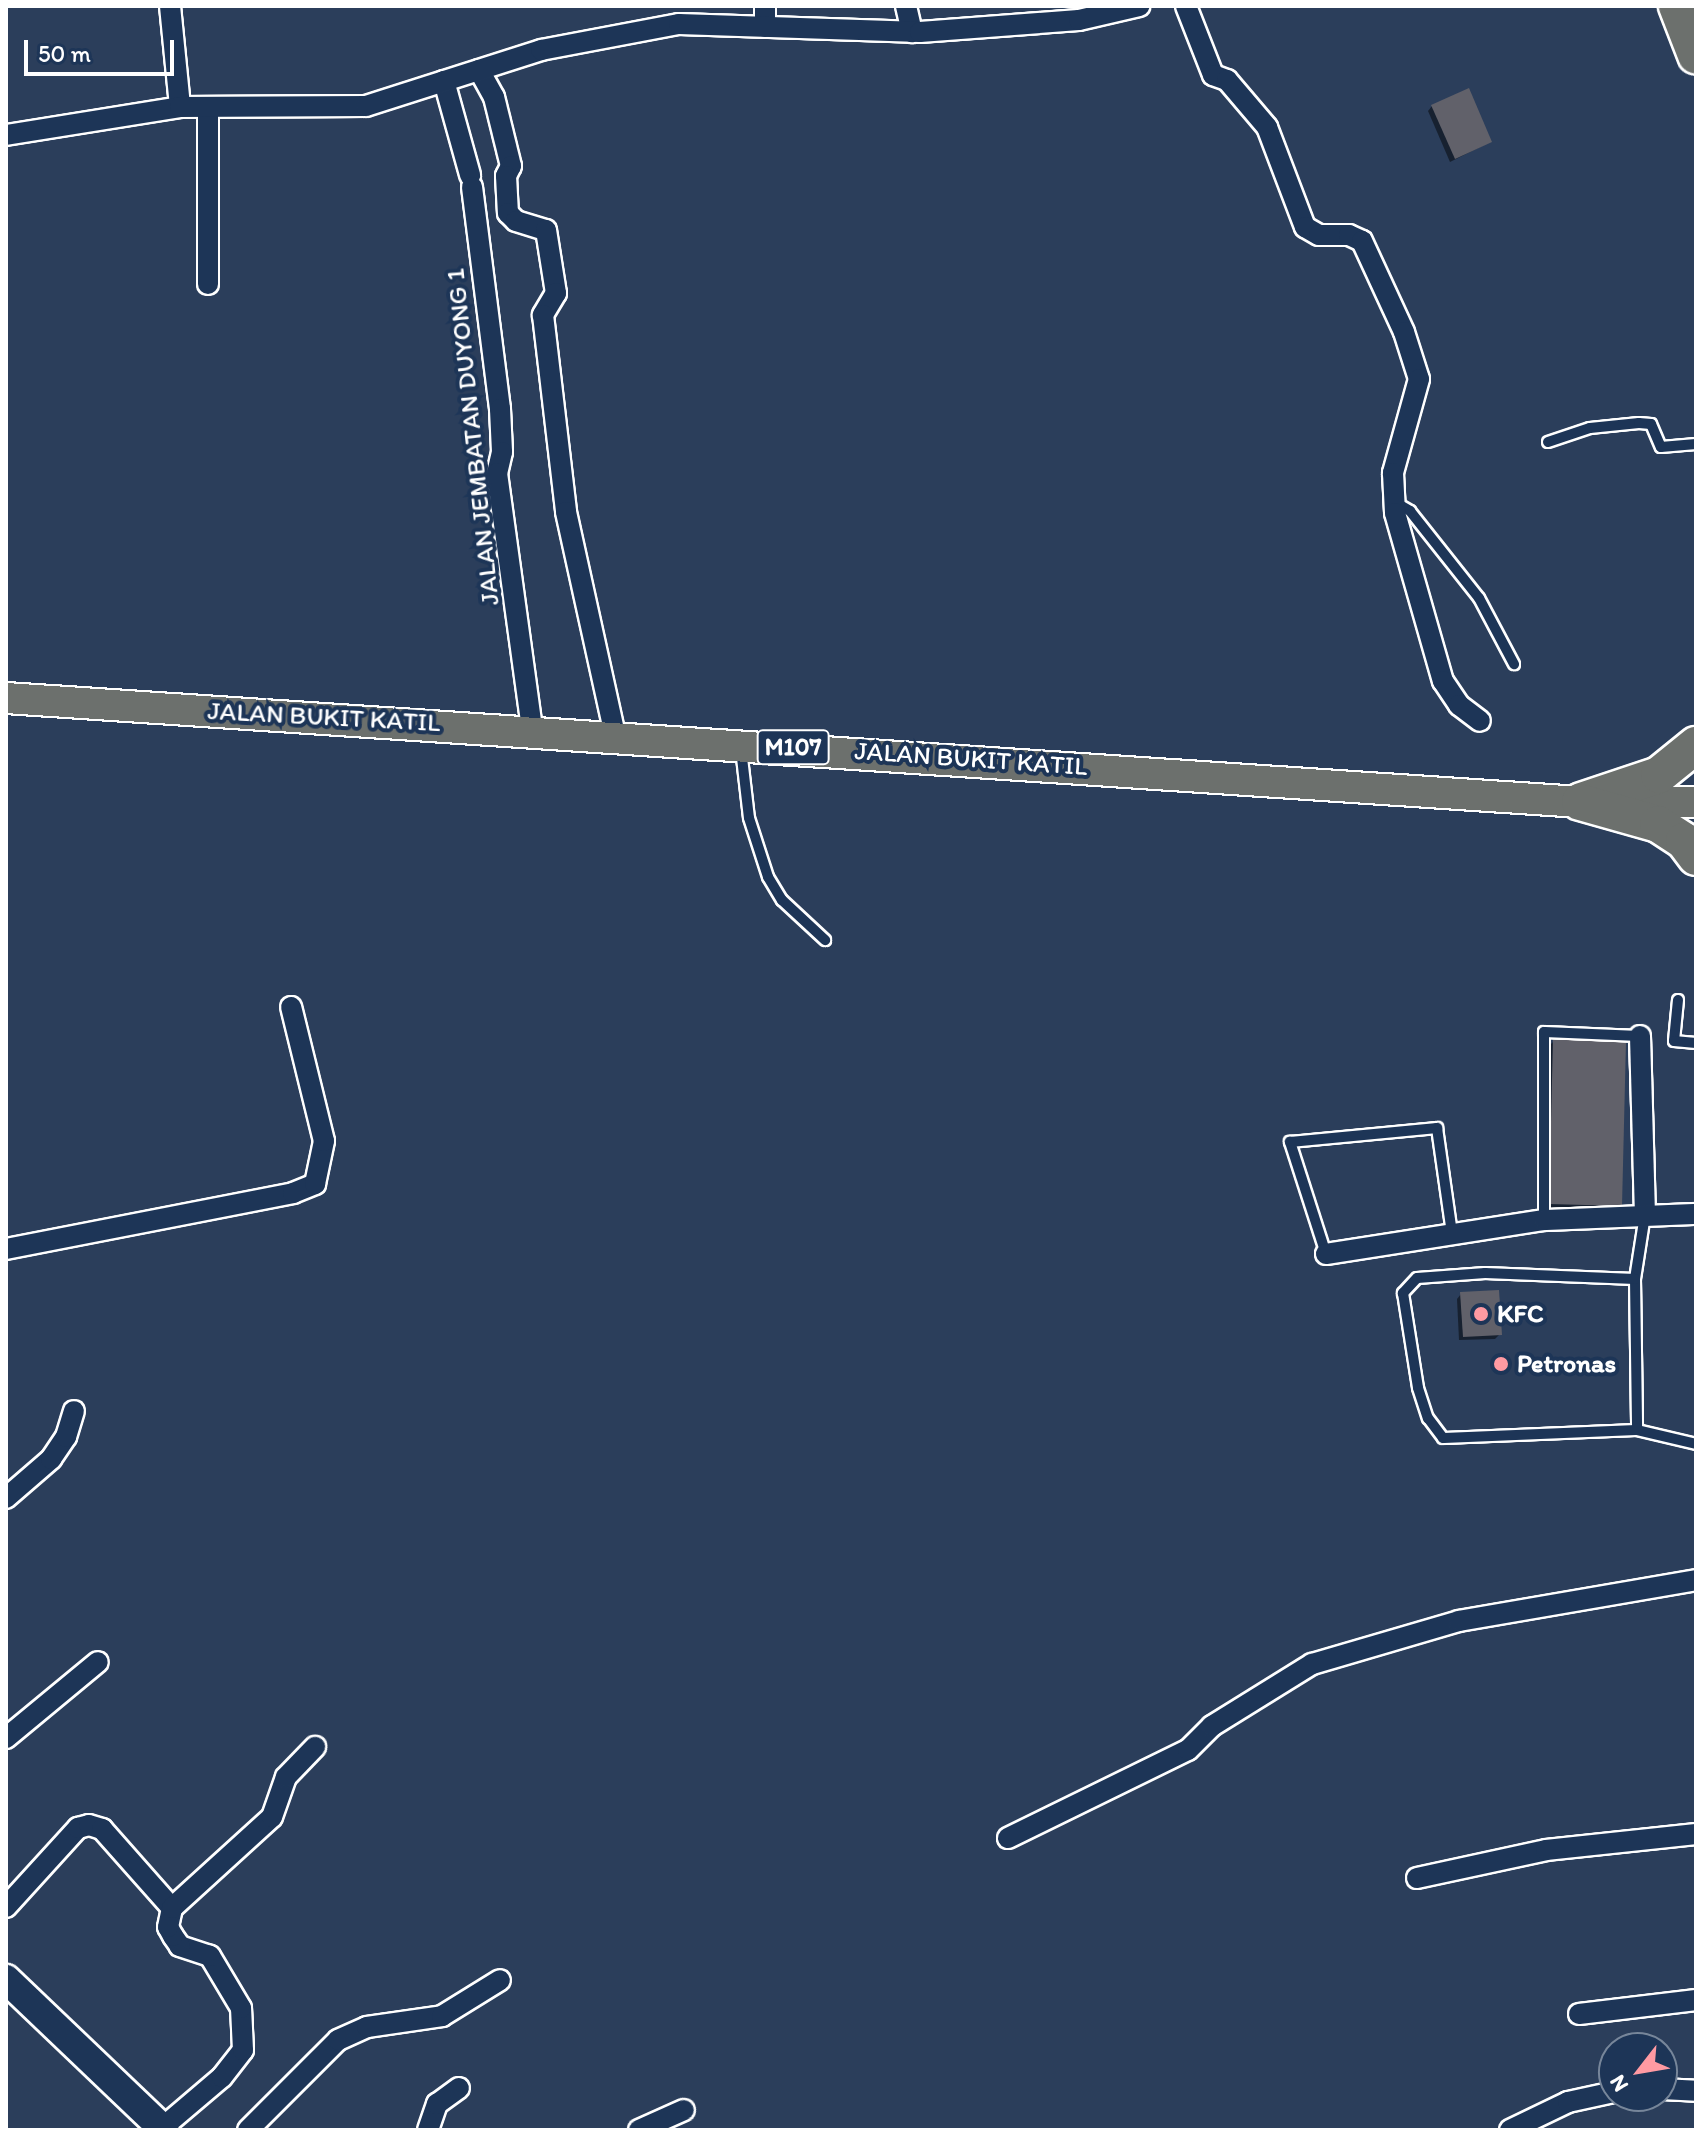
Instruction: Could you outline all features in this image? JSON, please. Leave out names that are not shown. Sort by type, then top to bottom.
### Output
[{"type":"highway","points":[[1677,6],[1696,55]]},
{"type":"highway","points":[[1580,802],[1659,775],[1696,745]]},
{"type":"highway","points":[[1580,802],[1658,824],[1684,841],[1696,857]]},
{"type":"main road","name":"JALAN BUKIT KATIL","points":[[6,698],[532,729],[1580,802],[1696,802]]},
{"type":"street","points":[[170,6],[180,107]]},
{"type":"street","points":[[765,6],[765,27]]},
{"type":"street","points":[[906,6],[912,32]]},
{"type":"street","points":[[6,135],[180,107],[366,106],[479,70],[632,30],[679,24],[912,32],[1079,20],[1139,6]]},
{"type":"street","points":[[1186,6],[1213,75],[1227,80],[1267,127],[1305,227],[1319,235],[1349,235],[1362,241],[1404,332],[1419,379],[1393,473],[1393,501],[1434,659],[1459,705],[1480,721]]},
{"type":"street","points":[[479,70],[494,97],[511,166],[506,176],[508,213],[516,221],[546,230],[556,293],[543,315],[566,512],[615,735]]},
{"type":"street","name":"JALAN JEMBATAN DUYONG 1","points":[[444,81],[471,181],[500,409],[502,452],[497,473],[532,729]]},
{"type":"street","points":[[208,108],[208,284]]},
{"type":"street","points":[[6,1249],[293,1193],[315,1184],[324,1141],[291,1007]]},
{"type":"street","points":[[1640,1036],[1645,1215]]},
{"type":"street","points":[[1326,1254],[1544,1220],[1696,1214]]},
{"type":"street","points":[[6,1498],[51,1459],[66,1437],[74,1411]]},
{"type":"street","points":[[1008,1838],[1175,1757],[1212,1726],[1312,1664],[1352,1657],[1459,1621],[1696,1580]]},
{"type":"street","points":[[6,1738],[98,1662]]},
{"type":"street","points":[[9,1988],[163,2129],[222,2077],[243,2050],[241,2008],[210,1956],[180,1946],[173,1936],[168,1927],[172,1908],[272,1817],[286,1777],[315,1747]]},
{"type":"street","points":[[6,1907],[78,1828],[89,1825],[102,1829],[172,1908]]},
{"type":"street","points":[[1417,1878],[1546,1850],[1696,1834]]},
{"type":"street","points":[[248,2130],[338,2040],[367,2027],[442,2016],[500,1980]]},
{"type":"street","points":[[1579,2014],[1696,2000]]},
{"type":"street","points":[[428,2130],[437,2104],[459,2088]]},
{"type":"street","points":[[1510,2130],[1568,2102],[1598,2095]]},
{"type":"street","points":[[639,2130],[684,2110]]},
{"type":"lane","points":[[1548,442],[1590,428],[1639,423],[1651,424],[1661,447],[1696,444]]},
{"type":"lane","points":[[1393,501],[1410,511],[1479,598],[1514,664]]},
{"type":"lane","points":[[740,743],[749,818],[768,877],[782,900],[825,940]]},
{"type":"lane","points":[[1678,1000],[1674,1041],[1696,1043]]},
{"type":"lane","points":[[1544,1220],[1544,1032],[1640,1036]]},
{"type":"lane","points":[[1326,1254],[1290,1142],[1437,1128],[1452,1233]]},
{"type":"lane","points":[[1637,1430],[1635,1279],[1645,1215]]},
{"type":"lane","points":[[1635,1279],[1485,1273],[1417,1278],[1403,1293],[1418,1388],[1428,1418],[1443,1438],[1637,1430],[1696,1444]]},
{"type":"building","points":[[1469,88],[1492,142],[1455,159],[1431,105]]},
{"type":"building","points":[[1553,1039],[1626,1041],[1622,1206],[1549,1204]]},
{"type":"building","name":"KFC","points":[[1499,1290],[1502,1335],[1463,1337],[1460,1292]]},
{"type":"place","name":"KFC","points":[[1481,1314]]},
{"type":"place","name":"Petronas","points":[[1501,1364]]}]
